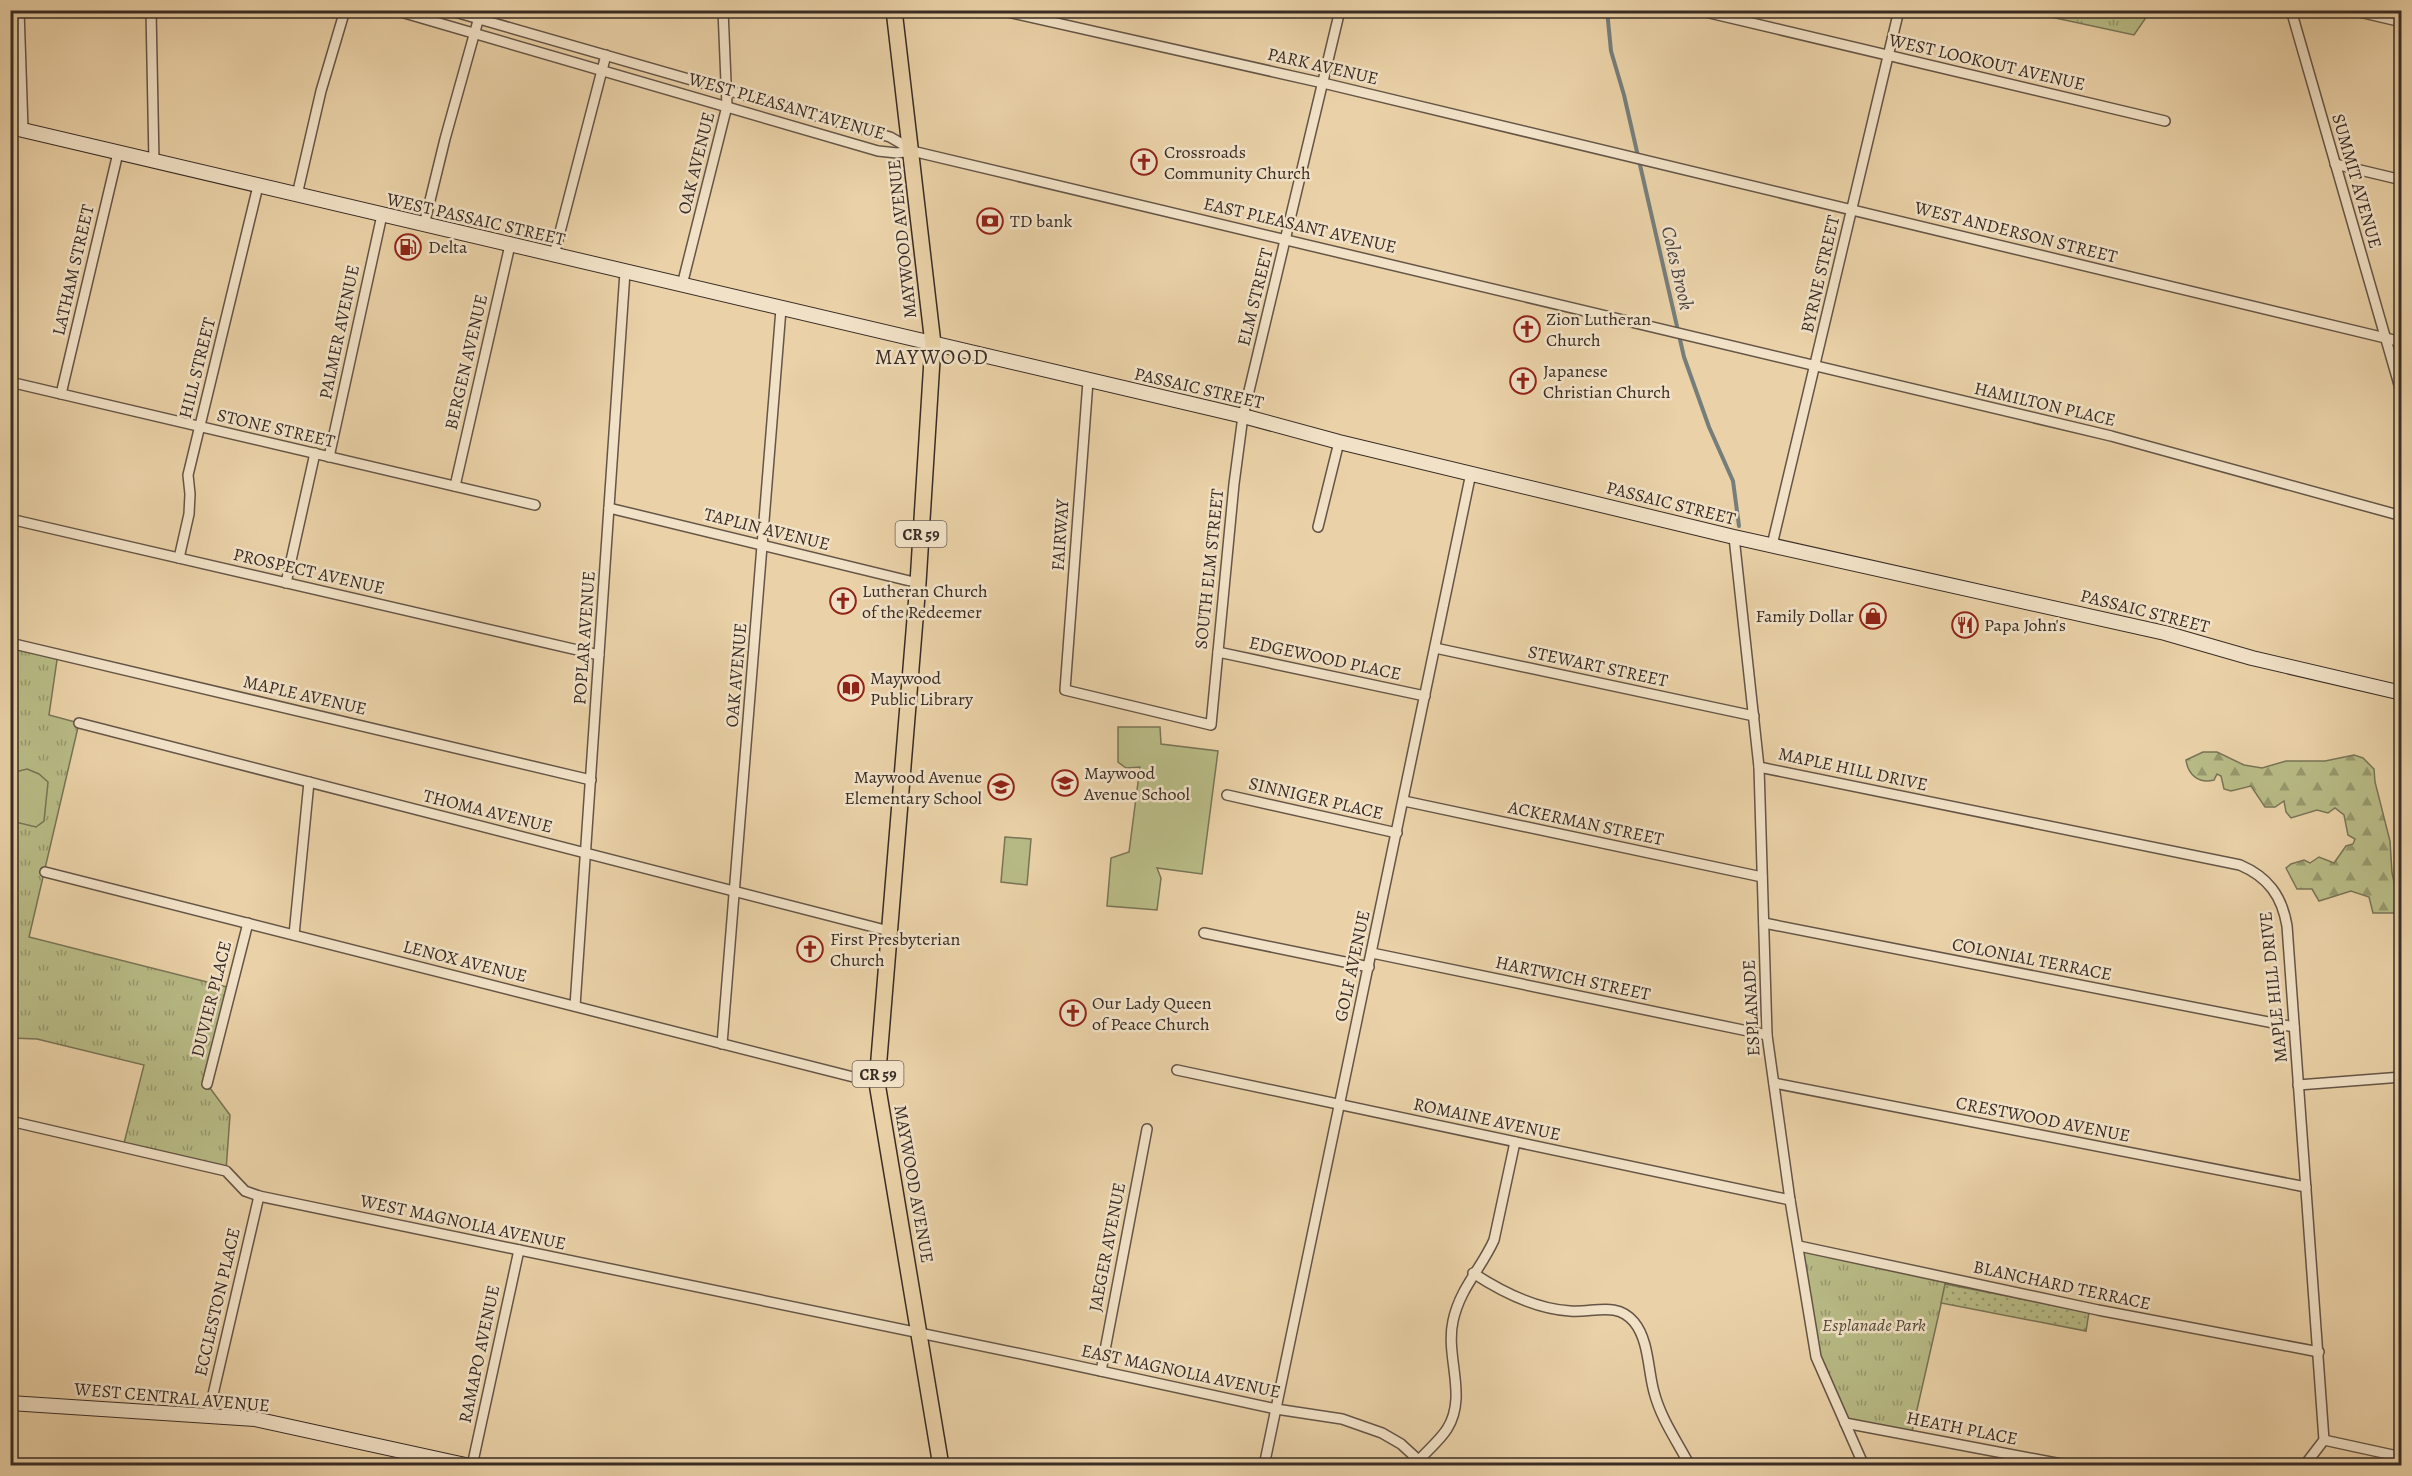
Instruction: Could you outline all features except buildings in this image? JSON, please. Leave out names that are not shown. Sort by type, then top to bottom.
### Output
[{"type":"main road","name":"MAYWOOD AVENUE","points":[[894,10],[933,344],[918,583],[877,1083],[941,1466]]},
{"type":"main road","name":"WEST PASSAIC STREET","points":[[17,128],[933,344]]},
{"type":"main road","name":"PASSAIC STREET","points":[[933,344],[1243,416],[1734,537],[2165,633],[2268,662],[2402,693]]},
{"type":"main road","name":"WEST CENTRAL AVENUE","points":[[10,1403],[255,1419],[471,1466]]},
{"type":"street","points":[[17,128],[19,10]]},
{"type":"street","points":[[151,10],[154,162]]},
{"type":"street","points":[[297,195],[321,91],[345,10]]},
{"type":"street","name":"WEST PLEASANT AVENUE","points":[[394,10],[878,151],[897,153],[912,151]]},
{"type":"street","name":"WEST PLEASANT AVENUE","points":[[448,10],[480,15],[606,56],[890,137],[912,151]]},
{"type":"street","name":"OAK AVENUE","points":[[682,285],[727,106],[723,10]]},
{"type":"street","name":"PARK AVENUE","points":[[999,10],[1323,82],[1639,158]]},
{"type":"street","name":"ELM STREET","points":[[1243,416],[1340,10]]},
{"type":"street","name":"WEST LOOKOUT AVENUE","points":[[1697,10],[2165,121]]},
{"type":"street","name":"BYRNE STREET","points":[[1772,545],[1899,10]]},
{"type":"street","name":"SUMMIT AVENUE","points":[[2290,10],[2402,395]]},
{"type":"street","points":[[2351,10],[2402,22]]},
{"type":"street","points":[[424,225],[445,139],[480,15]]},
{"type":"street","points":[[554,255],[606,56]]},
{"type":"street","name":"EAST PLEASANT AVENUE","points":[[912,151],[1286,238],[1678,333]]},
{"type":"street","name":"LATHAM STREET","points":[[61,394],[118,153]]},
{"type":"street","name":"WEST ANDERSON STREET","points":[[1639,158],[2402,342]]},
{"type":"street","points":[[2335,165],[2402,180]]},
{"type":"street","name":"HILL STREET","points":[[179,558],[189,514],[188,475],[258,186]]},
{"type":"street","name":"PALMER AVENUE","points":[[329,457],[382,215]]},
{"type":"street","name":"BERGEN AVENUE","points":[[455,486],[510,245]]},
{"type":"street","name":"POPLAR AVENUE","points":[[575,1006],[625,272]]},
{"type":"street","name":"OAK AVENUE","points":[[722,1044],[781,309]]},
{"type":"street","name":"HAMILTON PLACE","points":[[1678,333],[2111,436],[2402,516]]},
{"type":"street","name":"FAIRWAY","points":[[1088,381],[1065,690],[1211,725]]},
{"type":"street","name":"STONE STREET","points":[[10,382],[535,505]]},
{"type":"street","name":"SOUTH ELM STREET","points":[[1211,725],[1243,416]]},
{"type":"street","points":[[1318,527],[1339,441]]},
{"type":"street","points":[[286,583],[315,453]]},
{"type":"street","name":"GOLF AVENUE","points":[[1264,1466],[1471,473]]},
{"type":"street","name":"TAPLIN AVENUE","points":[[609,508],[918,583]]},
{"type":"street","name":"PROSPECT AVENUE","points":[[10,519],[599,655]]},
{"type":"street","name":"ESPLANADE","points":[[1734,537],[1759,767],[1767,1035],[1790,1200],[1816,1357],[1864,1466]]},
{"type":"street","name":"MAPLE AVENUE","points":[[10,643],[591,780]]},
{"type":"street","name":"STEWART STREET","points":[[1435,648],[1754,716]]},
{"type":"street","name":"EDGEWOOD PLACE","points":[[1218,652],[1425,696]]},
{"type":"street","name":"THOMA AVENUE","points":[[80,723],[889,931]]},
{"type":"street","name":"MAPLE HILL DRIVE","points":[[1759,767],[2240,865],[2253,870],[2273,887],[2285,912],[2324,1440]]},
{"type":"street","points":[[294,935],[309,782]]},
{"type":"street","name":"SINNIGER PLACE","points":[[1227,795],[1397,833]]},
{"type":"street","name":"ACKERMAN STREET","points":[[1404,801],[1762,877]]},
{"type":"street","name":"LENOX AVENUE","points":[[45,872],[877,1083]]},
{"type":"street","name":"DUVIER PLACE","points":[[207,1084],[248,923]]},
{"type":"street","name":"COLONIAL TERRACE","points":[[1764,923],[2294,1027]]},
{"type":"street","points":[[1204,933],[1369,968]]},
{"type":"street","name":"HARTWICH STREET","points":[[1372,953],[1767,1035]]},
{"type":"street","name":"ROMAINE AVENUE","points":[[1177,1070],[1790,1200]]},
{"type":"street","points":[[2298,1085],[2402,1077]]},
{"type":"street","name":"CRESTWOOD AVENUE","points":[[1774,1083],[2306,1187]]},
{"type":"street","name":"WEST MAGNOLIA AVENUE","points":[[10,1121],[226,1171],[245,1191],[259,1196],[919,1332]]},
{"type":"street","name":"JAEGER AVENUE","points":[[1101,1371],[1147,1129]]},
{"type":"street","points":[[1422,1463],[1446,1430],[1452,1417],[1457,1390],[1451,1352],[1452,1325],[1456,1306],[1494,1240],[1515,1142]]},
{"type":"street","name":"ECCLESTON PLACE","points":[[208,1416],[259,1196]]},
{"type":"street","name":"BLANCHARD TERRACE","points":[[1799,1246],[2098,1310],[2319,1352]]},
{"type":"street","name":"RAMAPO AVENUE","points":[[471,1466],[519,1250]]},
{"type":"street","points":[[1473,1273],[1496,1287],[1541,1306],[1569,1311],[1604,1308],[1616,1310],[1634,1322],[1640,1331],[1654,1392],[1662,1414],[1690,1466]]},
{"type":"street","name":"EAST MAGNOLIA AVENUE","points":[[919,1332],[1276,1409],[1342,1419],[1364,1425],[1401,1444],[1422,1463]]},
{"type":"street","name":"HEATH PLACE","points":[[1845,1423],[2072,1466]]},
{"type":"street","points":[[2304,1466],[2324,1440],[2402,1457]]},
{"type":"green space","points":[[2023,11],[2141,11],[2145,19],[2134,35]]},
{"type":"green space","points":[[11,643],[58,653],[49,715],[79,723],[29,937],[231,988],[207,1084],[230,1115],[226,1171],[123,1147],[144,1065],[37,1039],[11,1038]]},
{"type":"green space","points":[[1118,727],[1160,727],[1161,744],[1218,751],[1202,874],[1157,868],[1161,878],[1157,910],[1107,906],[1111,858],[1129,852],[1140,767],[1126,768],[1118,762]]},
{"type":"green space","points":[[2203,752],[2217,752],[2244,765],[2262,768],[2286,761],[2325,761],[2354,755],[2363,758],[2374,769],[2375,782],[2390,841],[2392,873],[2398,899],[2394,913],[2373,913],[2369,897],[2351,891],[2319,901],[2312,889],[2297,889],[2286,868],[2304,860],[2310,863],[2319,857],[2334,863],[2346,846],[2353,844],[2355,839],[2348,835],[2344,815],[2335,808],[2328,813],[2317,810],[2291,818],[2286,812],[2284,801],[2275,807],[2265,807],[2251,786],[2231,791],[2224,789],[2221,776],[2217,774],[2214,780],[2199,779],[2189,770],[2186,760]]},
{"type":"green space","points":[[27,769],[39,774],[48,782],[44,821],[36,827],[11,821],[11,773]]},
{"type":"green space","points":[[1005,837],[1031,839],[1027,885],[1001,882]]},
{"type":"green space","name":"Esplanade Park","points":[[1799,1246],[1947,1278],[1911,1436],[1845,1423],[1816,1357]]},
{"type":"green space","points":[[1945,1284],[2089,1312],[2086,1331],[1941,1303]]},
{"type":"waterway","name":"Coles Brook","points":[[1607,10],[1611,51],[1624,95],[1684,357],[1709,427],[1733,481],[1739,526]]},
{"type":"place","name":"Crossroads Community Church","points":[[1144,162]]},
{"type":"place","name":"TD bank","points":[[990,221]]},
{"type":"place","name":"Delta","points":[[408,247]]},
{"type":"place","name":"Zion Lutheran Church","points":[[1527,329]]},
{"type":"place","name":"Japanese Christian Church","points":[[1523,381]]},
{"type":"place","name":"Lutheran Church of the Redeemer","points":[[843,601]]},
{"type":"place","name":"Family Dollar","points":[[1873,616]]},
{"type":"place","name":"Papa John's","points":[[1965,625]]},
{"type":"place","name":"Maywood Public Library","points":[[851,688]]},
{"type":"place","name":"Maywood Avenue School","points":[[1065,783]]},
{"type":"place","name":"Maywood Avenue Elementary School","points":[[1001,787]]},
{"type":"place","name":"First Presbyterian Church","points":[[810,949]]},
{"type":"place","name":"Our Lady Queen of Peace Church","points":[[1073,1013]]},
{"type":"district","name":"MAYWOOD","points":[[932,357]]}]
